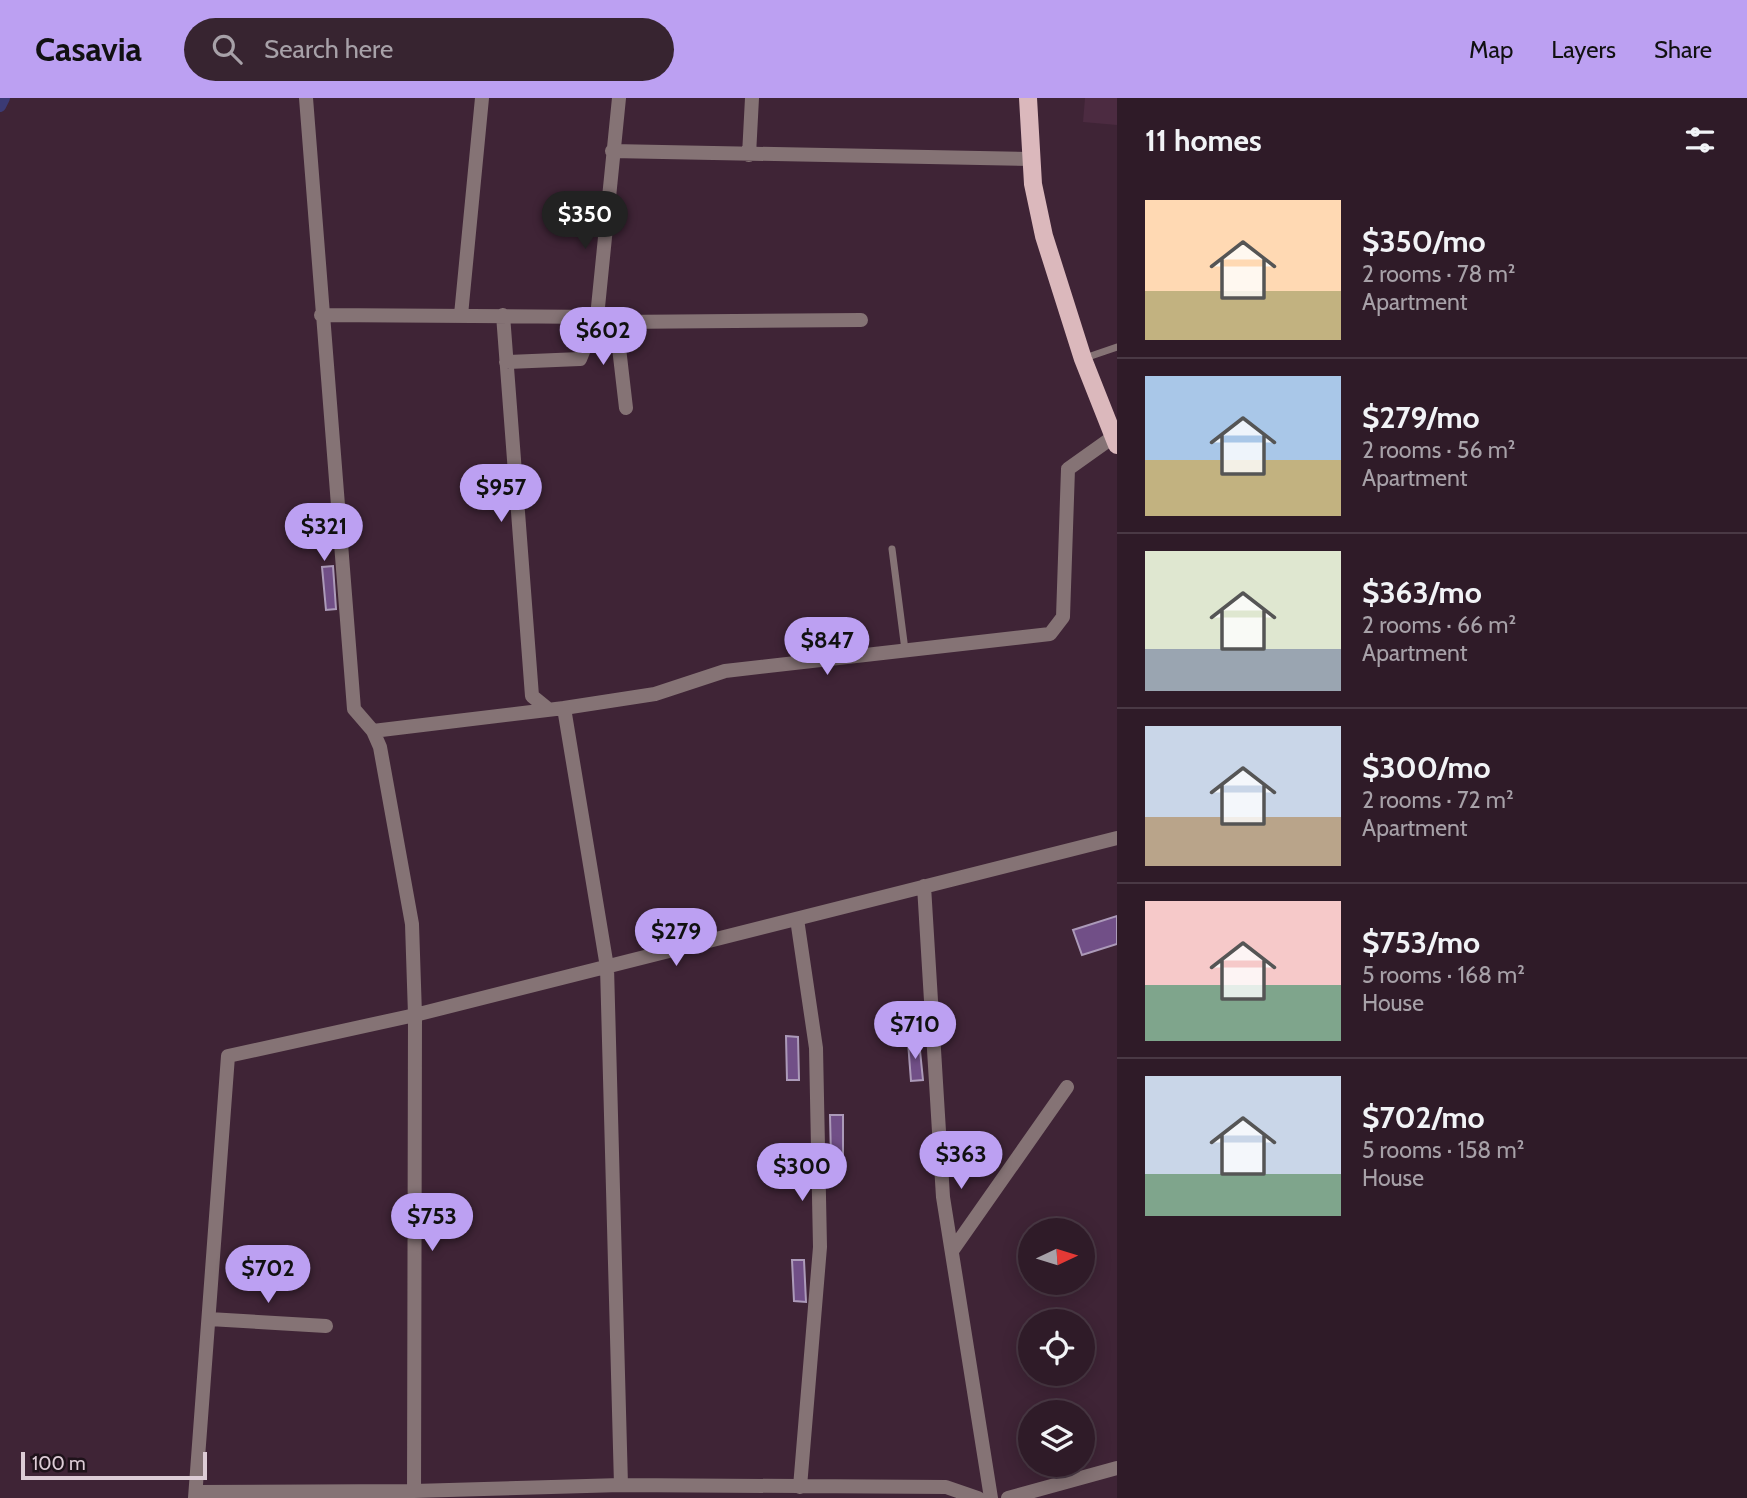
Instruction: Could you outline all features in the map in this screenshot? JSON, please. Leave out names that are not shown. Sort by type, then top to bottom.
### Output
[{"type":"main road","points":[[1028,98],[1031,159],[1044,236],[1083,359],[1115,441]]},
{"type":"street","points":[[306,98],[354,709],[373,731],[380,747],[412,924],[415,1015],[414,1494]]},
{"type":"street","points":[[461,315],[482,98]]},
{"type":"street","points":[[506,362],[580,359],[597,317],[619,98]]},
{"type":"street","points":[[750,155],[752,98]]},
{"type":"street","points":[[612,151],[1031,159]]},
{"type":"street","points":[[321,315],[597,317],[616,322],[861,320]]},
{"type":"street","points":[[503,316],[532,695],[548,709]]},
{"type":"street","points":[[616,322],[626,408]]},
{"type":"street","points":[[373,731],[655,694],[725,671],[1050,635],[1063,617],[1068,470],[1115,441]]},
{"type":"street","points":[[564,708],[607,967],[621,1485]]},
{"type":"street","points":[[978,1498],[945,1492],[800,1487],[700,1491],[621,1485],[604,1492],[195,1495],[228,1056],[415,1015],[1117,838]]},
{"type":"street","points":[[924,886],[943,1197],[991,1498]]},
{"type":"street","points":[[797,919],[816,1048],[820,1247],[800,1487]]},
{"type":"street","points":[[952,1251],[1066,1087]]},
{"type":"street","points":[[209,1319],[326,1326]]},
{"type":"street","points":[[1008,1498],[1117,1468]]},
{"type":"lane","points":[[1083,359],[1117,347]]},
{"type":"lane","points":[[892,549],[905,651]]},
{"type":"shaded area","points":[[1085,98],[1117,98],[1117,125],[1083,122]]},
{"type":"building","points":[[333,566],[336,609],[326,610],[322,567]]},
{"type":"building","points":[[1117,916],[1117,944],[1082,955],[1073,930]]},
{"type":"building","points":[[786,1036],[798,1037],[799,1080],[787,1080]]},
{"type":"building","points":[[919,1041],[923,1080],[911,1081],[908,1042]]},
{"type":"building","points":[[830,1115],[843,1115],[843,1158],[831,1158]]},
{"type":"building","points":[[792,1260],[804,1260],[806,1302],[794,1301]]},
{"type":"waterway","points":[[0,106],[4,98]]}]
